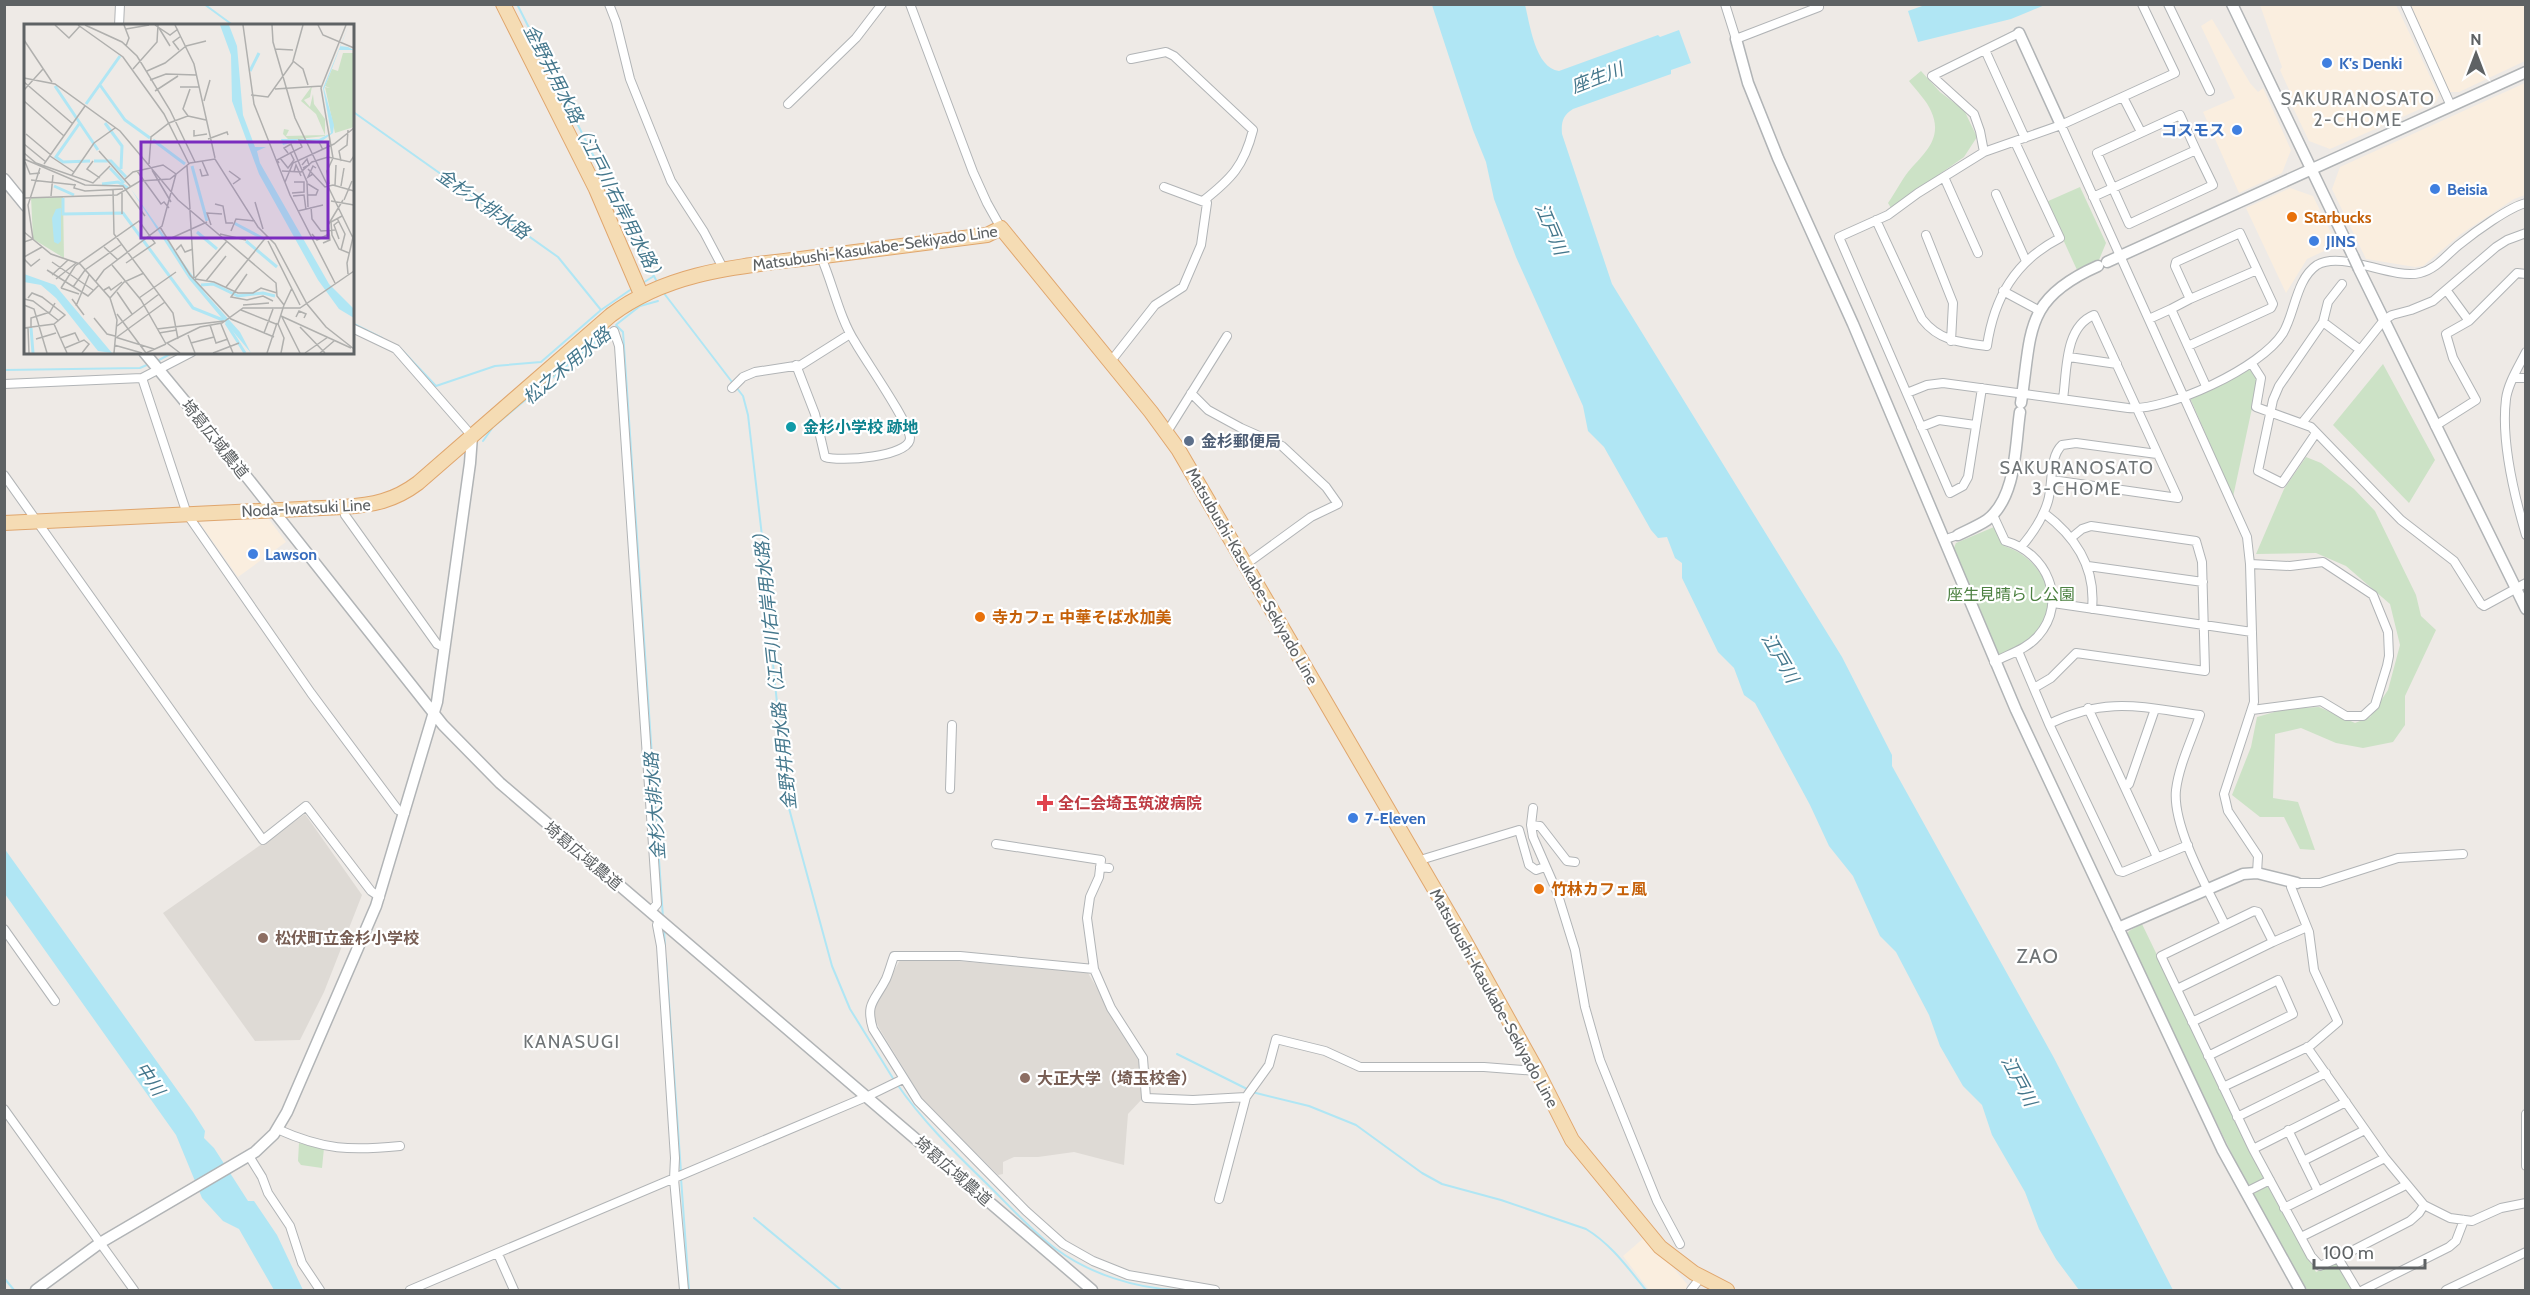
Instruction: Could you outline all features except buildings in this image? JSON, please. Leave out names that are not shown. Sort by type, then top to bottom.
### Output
[{"type":"main road","points":[[503,4],[596,189],[641,294]]},
{"type":"main road","name":"Matsubushi-Kasukabe-Sekiyado Line","points":[[641,294],[660,286],[723,268],[987,235],[1001,228],[1167,432],[1463,938],[1582,1156],[1660,1247],[1701,1277],[1727,1290]]},
{"type":"main road","name":"Noda-Iwatsuki Line","points":[[4,523],[343,507],[383,503],[402,495],[611,315],[641,294]]},
{"type":"street","points":[[119,24],[120,4]]},
{"type":"street","points":[[609,4],[616,22],[630,79],[671,181],[705,232],[723,268]]},
{"type":"street","points":[[788,104],[856,38],[882,4]]},
{"type":"street","points":[[909,4],[976,180],[1001,228]]},
{"type":"street","points":[[1725,4],[1748,83],[1778,158],[1950,538],[1994,662],[2217,1138],[2300,1290]]},
{"type":"street","points":[[1982,388],[1968,477],[1963,486],[1950,493],[1839,237],[1888,215],[1984,152],[2061,125],[2175,73],[2142,4]]},
{"type":"street","points":[[2168,4],[2210,91]]},
{"type":"street","points":[[2232,4],[2436,426],[2520,586],[2526,609]]},
{"type":"street","points":[[2405,4],[2451,106]]},
{"type":"street","points":[[1736,39],[1819,7]]},
{"type":"street","points":[[1984,152],[1974,114],[1932,76],[2019,33],[2241,522],[2249,546],[2253,632],[2252,710],[2224,794],[2228,811],[2258,856],[2256,873]]},
{"type":"street","points":[[1985,50],[2025,138]]},
{"type":"street","points":[[1131,59],[1166,52],[1174,56],[1253,130],[1255,134],[1245,158],[1232,177],[1203,201]]},
{"type":"street","points":[[1950,538],[1975,527],[1993,514],[2009,487],[2031,334],[2040,311],[2057,288],[2103,264],[2526,72]]},
{"type":"street","points":[[2123,97],[2141,132]]},
{"type":"street","points":[[2180,115],[2213,185],[2129,224],[2097,153],[2141,132],[2180,115]]},
{"type":"street","points":[[1876,220],[1922,319],[1936,333],[1951,341],[1987,346],[1994,313],[2003,291],[2026,261],[2060,238],[2015,141]]},
{"type":"street","points":[[2093,197],[2196,150]]},
{"type":"street","points":[[1944,177],[1978,253]]},
{"type":"street","points":[[4,179],[24,204]]},
{"type":"street","points":[[1111,361],[1155,305],[1178,292],[1187,280],[1203,236],[1208,203],[1164,188]]},
{"type":"street","points":[[1996,194],[2026,261]]},
{"type":"street","points":[[1907,393],[1928,385],[1943,383],[1982,388],[2021,403],[2063,399],[2137,409],[2157,406],[2252,364],[2269,351],[2282,334],[2306,276],[2315,267],[2336,261],[2419,273],[2437,265],[2461,243],[2526,202]]},
{"type":"street","points":[[2188,346],[2271,308],[2273,304],[2240,233],[2176,262],[2175,266],[2190,299]]},
{"type":"street","points":[[2302,423],[2384,320],[2392,315],[2422,307],[2447,291],[2496,247],[2514,236],[2526,233]]},
{"type":"street","points":[[1926,236],[1953,303],[1951,341]]},
{"type":"street","points":[[796,365],[815,414],[825,457],[867,459],[901,449],[908,444],[910,438],[907,430],[850,334],[821,257]]},
{"type":"street","points":[[2148,319],[2257,270]]},
{"type":"street","points":[[2436,426],[2476,400],[2453,358],[2446,334],[2469,321],[2517,273],[2526,274]]},
{"type":"street","points":[[2316,433],[2282,483],[2258,471],[2270,411],[2284,376],[2317,333],[2324,321],[2328,302],[2342,284]]},
{"type":"street","points":[[2003,291],[2040,311]]},
{"type":"street","points":[[2447,291],[2469,321]]},
{"type":"street","points":[[2171,309],[2206,386]]},
{"type":"street","points":[[2052,480],[2178,498],[2094,315],[2084,320],[2075,332],[2063,399]]},
{"type":"street","points":[[2324,321],[2359,349]]},
{"type":"street","points":[[36,1290],[100,1243],[260,1148],[277,1129],[287,1112],[380,897],[434,712],[445,648],[472,436],[396,349],[354,328]]},
{"type":"street","points":[[614,331],[619,346],[651,798],[657,904],[654,916],[661,946],[675,1158],[674,1179],[684,1290]]},
{"type":"street","points":[[735,385],[743,377],[755,372],[796,365],[850,334]]},
{"type":"street","points":[[1167,432],[1227,336]]},
{"type":"street","points":[[2526,352],[2506,397],[2507,448],[2526,535]]},
{"type":"street","name":"埼葛広域農道","points":[[146,354],[443,725],[500,783],[1092,1290]]},
{"type":"street","points":[[4,384],[142,378],[189,354]]},
{"type":"street","points":[[2069,357],[2116,364]]},
{"type":"street","points":[[2252,364],[2261,378],[2256,406],[2302,423],[2316,433],[2401,520],[2454,561],[2481,604],[2484,606],[2520,586]]},
{"type":"street","points":[[142,378],[187,514],[310,693],[398,810],[405,813]]},
{"type":"street","points":[[2513,378],[2526,378]]},
{"type":"street","points":[[1191,393],[1208,410],[1282,446],[1326,487],[1338,504],[1311,518],[1245,565]]},
{"type":"street","points":[[1921,427],[1939,420],[1975,426]]},
{"type":"street","points":[[2022,547],[2044,513],[2057,450],[2062,445],[2070,442],[2157,454]]},
{"type":"street","points":[[4,475],[263,840],[306,806],[371,891],[380,897]]},
{"type":"street","points":[[343,507],[345,515],[437,644],[445,648]]},
{"type":"street","points":[[2044,513],[2066,531],[2088,566],[2092,588],[2092,609]]},
{"type":"street","points":[[1993,514],[2005,542],[2022,547],[2043,567],[2051,583],[2053,603],[2046,626],[2040,634],[2018,651],[1994,662]]},
{"type":"street","points":[[2034,688],[2058,673],[2076,653],[2205,671],[2201,553],[2196,541],[2091,526],[2082,529],[2071,538]]},
{"type":"street","points":[[2250,564],[2290,566],[2323,562],[2373,595],[2385,622],[2390,644],[2390,656],[2375,705],[2363,716],[2346,716],[2321,701],[2252,710]]},
{"type":"street","points":[[2088,566],[2203,582]]},
{"type":"street","points":[[2053,603],[2253,632]]},
{"type":"street","points":[[2018,651],[2049,724],[2119,871],[2123,872],[2188,844]]},
{"type":"street","points":[[2049,724],[2088,708],[2118,705],[2200,715],[2177,780],[2177,813],[2188,844],[2225,925]]},
{"type":"street","points":[[2088,708],[2157,857]]},
{"type":"street","points":[[2125,787],[2129,784],[2155,709]]},
{"type":"street","points":[[950,789],[952,725]]},
{"type":"street","points":[[1533,808],[1531,825],[1533,837],[1557,892],[1575,950],[1585,1007],[1608,1084],[1657,1201],[1680,1244]]},
{"type":"street","points":[[1531,825],[1540,826],[1567,861],[1575,862]]},
{"type":"street","points":[[1417,861],[1519,830],[1529,865],[1536,870],[1545,867]]},
{"type":"street","points":[[996,844],[1101,860],[1105,867],[1090,897],[1087,918],[1094,969],[1111,1008],[1143,1058],[1146,1098],[1193,1100],[1248,1092]]},
{"type":"street","points":[[2118,928],[2243,874],[2256,873],[2295,882],[2320,883],[2398,858],[2463,854]]},
{"type":"street","points":[[2223,1087],[2307,1047],[2338,1022],[2314,970],[2307,927],[2291,887],[2295,882]]},
{"type":"street","points":[[2273,942],[2258,912],[2254,911],[2161,956],[2253,1149],[2316,1264],[2320,1266],[2338,1258],[2410,1221],[2419,1214],[2424,1205]]},
{"type":"street","points":[[2177,989],[2307,927]]},
{"type":"street","points":[[4,929],[55,1001]]},
{"type":"street","points":[[1094,969],[960,956],[894,956],[886,980],[872,1001],[869,1010],[873,1029],[918,1101],[1033,1218],[1063,1244],[1093,1262],[1128,1275],[1192,1289],[1215,1290]]},
{"type":"street","points":[[2192,1022],[2278,980],[2293,1014],[2208,1056]]},
{"type":"street","points":[[1219,1199],[1248,1092],[1269,1065],[1276,1039],[1324,1051],[1360,1067],[1485,1067],[1537,1071]]},
{"type":"street","points":[[2307,1047],[2385,1158],[2424,1205],[2450,1218],[2472,1221],[2501,1208],[2526,1203]]},
{"type":"street","points":[[2238,1117],[2326,1073]]},
{"type":"street","points":[[410,1290],[866,1097],[903,1079]]},
{"type":"street","points":[[2253,1149],[2346,1102]]},
{"type":"street","points":[[4,1109],[134,1290]]},
{"type":"street","points":[[2526,1114],[2524,1122],[2526,1166]]},
{"type":"street","points":[[277,1129],[300,1139],[348,1150],[400,1146]]},
{"type":"street","points":[[2288,1130],[2318,1191]]},
{"type":"street","points":[[2303,1161],[2365,1130]]},
{"type":"street","points":[[248,1156],[262,1177],[268,1193],[290,1226],[302,1263],[320,1290]]},
{"type":"street","points":[[2284,1208],[2385,1158]]},
{"type":"street","points":[[2246,1192],[2270,1180]]},
{"type":"street","points":[[2301,1237],[2406,1185]]},
{"type":"street","points":[[2363,1290],[2449,1247],[2456,1241],[2464,1220]]},
{"type":"street","points":[[2446,1290],[2526,1252]]},
{"type":"street","points":[[498,1254],[513,1290]]},
{"type":"street","points":[[2338,1258],[2357,1290]]},
{"type":"street","points":[[1691,1290],[1701,1277]]},
{"type":"shaded area","points":[[2260,5],[2396,5],[2439,95],[2436,102],[2330,149],[2309,141],[2289,99],[2291,94],[2280,70],[2282,67]]},
{"type":"shaded area","points":[[2409,5],[2525,5],[2525,61],[2459,92],[2449,92]]},
{"type":"shaded area","points":[[2212,19],[2250,83],[2258,92],[2263,88],[2291,150],[2282,173],[2239,193],[2203,112],[2235,98],[2201,26]]},
{"type":"shaded area","name":"Beisia","points":[[2525,83],[2525,195],[2514,199],[2461,234],[2423,266],[2415,267],[2366,259],[2332,189],[2340,167]]},
{"type":"shaded area","points":[[2290,188],[2313,196],[2337,245],[2307,259],[2286,293],[2246,208]]},
{"type":"shaded area","points":[[268,518],[286,542],[238,577],[199,522]]},
{"type":"shaded area","name":"松伏町立金杉小学校","points":[[305,814],[362,895],[324,992],[300,1040],[255,1041],[163,913]]},
{"type":"shaded area","name":"大正大学（埼玉校舎）","points":[[900,960],[958,961],[1088,973],[1138,1057],[1140,1066],[1142,1099],[1128,1114],[1124,1165],[1074,1152],[1038,1157],[1014,1157],[1003,1162],[1003,1174],[998,1175],[923,1100],[879,1028],[875,1019],[875,1005]]},
{"type":"shaded area","points":[[1646,1236],[1687,1284],[1686,1290],[1649,1290],[1623,1256]]},
{"type":"green space","points":[[1921,71],[1940,92],[1964,110],[1977,137],[1964,157],[1891,208],[1888,203],[1905,176],[1930,145],[1935,130],[1931,111],[1909,81]]},
{"type":"green space","points":[[2080,187],[2106,243],[2099,260],[2077,270],[2046,202]]},
{"type":"green space","points":[[2383,364],[2435,460],[2409,503],[2333,425]]},
{"type":"green space","points":[[2250,369],[2258,380],[2233,497],[2190,398]]},
{"type":"green space","points":[[2306,457],[2321,463],[2354,489],[2375,511],[2416,595],[2421,616],[2436,630],[2405,696],[2405,725],[2393,742],[2363,748],[2336,743],[2301,728],[2275,734],[2273,798],[2298,802],[2315,850],[2300,849],[2284,817],[2260,817],[2232,795],[2251,747],[2257,717],[2285,709],[2319,707],[2355,723],[2370,717],[2388,690],[2400,645],[2390,604],[2346,566],[2316,553],[2256,554],[2284,489]]},
{"type":"green space","name":"座生見晴らし公園","points":[[1994,527],[2004,546],[2030,561],[2040,573],[2049,599],[2048,613],[2041,627],[2026,642],[1997,656],[1953,550],[1956,543]]},
{"type":"green space","points":[[2142,924],[2264,1176],[2262,1180],[2250,1185],[2246,1183],[2126,936],[2129,931]]},
{"type":"green space","points":[[299,1143],[324,1148],[322,1168],[301,1165],[298,1161]]},
{"type":"green space","points":[[2267,1185],[2316,1272],[2336,1263],[2354,1290],[2307,1290],[2252,1195],[2254,1190]]},
{"type":"water","points":[[1432,5],[1525,5],[1539,54],[1551,68],[1559,71],[1658,35],[1660,37],[1679,30],[1691,63],[1671,70],[1671,74],[1573,109],[1562,122],[1562,134],[1612,284],[1842,657],[1892,755],[1892,766],[2054,1058],[2173,1290],[2079,1290],[2056,1259],[2039,1229],[2025,1192],[1992,1135],[1982,1105],[1963,1086],[1940,1046],[1929,1015],[1896,952],[1880,936],[1853,876],[1829,846],[1810,805],[1755,703],[1744,695],[1734,668],[1718,652],[1682,578],[1682,563],[1675,558],[1667,537],[1658,538],[1651,530],[1604,447],[1588,431],[1583,406],[1516,257],[1494,199],[1486,162],[1473,130]]},
{"type":"water","points":[[1925,5],[2045,5],[2011,19],[1918,42],[1908,11]]},
{"type":"water","name":"中川","points":[[4,848],[193,1112],[205,1131],[204,1138],[214,1148],[248,1201],[254,1201],[277,1235],[303,1290],[274,1290],[239,1229],[223,1221],[202,1198],[176,1135],[5,894]]},
{"type":"waterway","name":"金杉大排水路","points":[[204,4],[231,24]]},
{"type":"waterway","name":"金野井用水路（江戸川右岸用水路）","points":[[517,4],[657,282]]},
{"type":"waterway","name":"金杉大排水路","points":[[354,112],[558,257],[601,310]]},
{"type":"waterway","points":[[641,284],[654,276]]},
{"type":"waterway","points":[[400,348],[436,386],[495,366],[541,362],[601,310],[633,288]]},
{"type":"waterway","name":"金野井用水路（江戸川右岸用水路）","points":[[663,292],[732,382]]},
{"type":"waterway","name":"松之木用水路","points":[[617,324],[640,306],[658,301]]},
{"type":"waterway","points":[[354,324],[382,338]]},
{"type":"waterway","name":"金杉大排水路","points":[[616,325],[623,332],[663,918]]},
{"type":"waterway","name":"松之木用水路","points":[[483,441],[493,427],[612,328]]},
{"type":"waterway","points":[[157,361],[170,354]]},
{"type":"waterway","points":[[4,370],[140,368],[149,364]]},
{"type":"waterway","name":"金野井用水路（江戸川右岸用水路）","points":[[736,387],[743,396],[748,415],[765,562],[787,801],[832,966],[850,1009],[894,1080]]},
{"type":"waterway","name":"金杉大排水路","points":[[664,929],[665,948]]},
{"type":"waterway","name":"金杉大排水路","points":[[666,959],[681,1172]]},
{"type":"waterway","points":[[1177,1054],[1247,1089]]},
{"type":"waterway","name":"金野井用水路（江戸川右岸用水路）","points":[[897,1084],[916,1110],[949,1146],[1027,1224],[1056,1249],[1083,1266],[1113,1278],[1160,1289],[1176,1290]]},
{"type":"waterway","points":[[1252,1092],[1309,1106],[1356,1125],[1422,1173],[1442,1184],[1501,1200],[1586,1229],[1611,1249],[1646,1290]]},
{"type":"waterway","name":"金杉大排水路","points":[[681,1178],[689,1290]]},
{"type":"waterway","points":[[754,1218],[841,1290]]},
{"type":"waterway","points":[[4,1278],[14,1290]]},
{"type":"place","name":"K's Denki","points":[[2327,63]]},
{"type":"place","name":"コスモス","points":[[2237,130]]},
{"type":"place","name":"Beisia","points":[[2435,189]]},
{"type":"place","name":"Starbucks","points":[[2292,217]]},
{"type":"place","name":"JINS","points":[[2314,241]]},
{"type":"place","name":"金杉小学校 跡地","points":[[791,427]]},
{"type":"place","name":"金杉郵便局","points":[[1189,441]]},
{"type":"place","name":"Lawson","points":[[253,554]]},
{"type":"place","name":"寺カフェ 中華そば水加美","points":[[980,617]]},
{"type":"place","name":"全仁会埼玉筑波病院","points":[[1045,803]]},
{"type":"place","name":"7-Eleven","points":[[1353,818]]},
{"type":"place","name":"竹林カフェ風","points":[[1539,889]]},
{"type":"place","name":"松伏町立金杉小学校","points":[[263,938]]},
{"type":"place","name":"大正大学（埼玉校舎）","points":[[1025,1078]]},
{"type":"district","name":"SAKURANOSATO 2-CHOME","points":[[2358,109]]},
{"type":"district","name":"SAKURANOSATO 3-CHOME","points":[[2077,478]]},
{"type":"district","name":"ZAO","points":[[2038,956]]},
{"type":"district","name":"KANASUGI","points":[[572,1042]]},
{"type":"water label","name":"座生川","points":[[1597,78]]},
{"type":"water label","name":"江戸川","points":[[1551,229]]},
{"type":"water label","name":"江戸川","points":[[1780,658]]},
{"type":"water label","name":"江戸川","points":[[2019,1081]]}]
